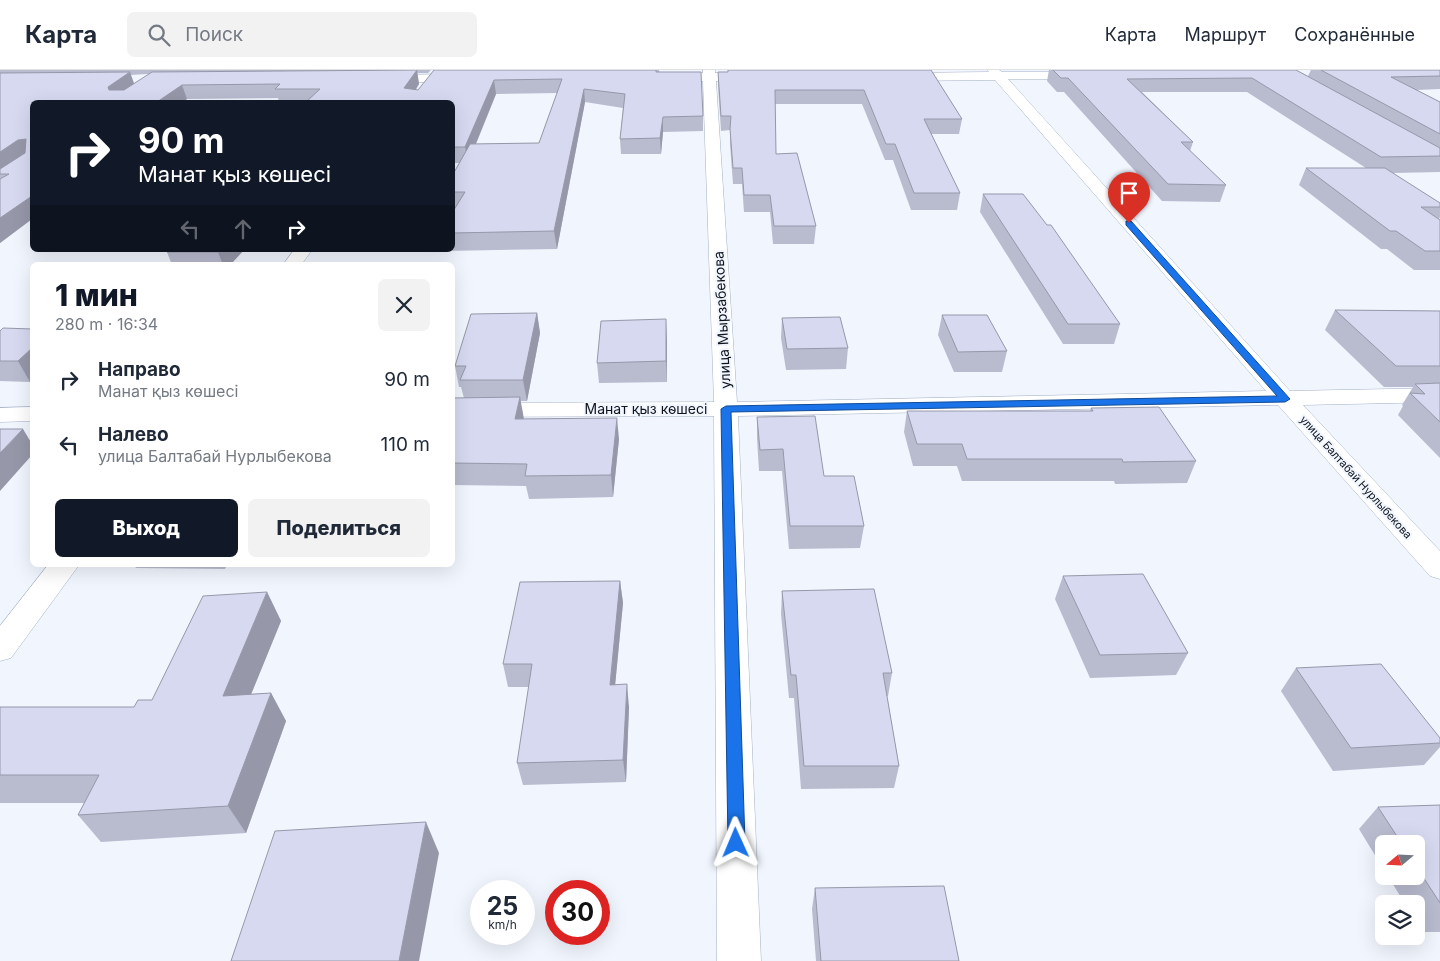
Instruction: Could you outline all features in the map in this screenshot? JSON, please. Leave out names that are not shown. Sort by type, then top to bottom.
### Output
[{"type":"street","points":[[889,76],[996,73],[1098,75]]},
{"type":"street","name":"улица Балтабай Нурлыбекова","points":[[996,73],[1285,399],[1440,569]]},
{"type":"street","points":[[373,79],[436,74],[482,78]]},
{"type":"street","points":[[424,90],[436,74]]},
{"type":"street","points":[[651,77],[710,74],[770,77]]},
{"type":"street","name":"улица Мырзабекова","points":[[710,74],[726,409],[739,961]]},
{"type":"street","points":[[294,262],[302,252]]},
{"type":"street","name":"Манат қыз көшесі","points":[[455,410],[726,409],[1440,395]]},
{"type":"street","points":[[0,415],[30,414]]},
{"type":"street","points":[[0,649],[62,567]]},
{"type":"building","points":[[417,70],[404,88],[418,90],[434,70],[656,70],[656,72],[701,72],[703,116],[663,117],[660,138],[620,139],[625,94],[584,89],[554,231],[455,233],[455,208],[465,192],[455,192],[455,171],[470,144],[539,143],[562,79],[494,80],[465,147],[455,147],[455,100],[308,100],[320,89],[275,89],[280,84],[182,85],[160,100],[30,100],[30,197],[0,218],[0,179],[9,174],[0,174],[0,169],[25,153],[26,139],[18,140],[0,152],[0,73],[130,72],[108,87],[109,90],[124,90],[152,72]]},
{"type":"building","points":[[728,70],[931,70],[962,119],[924,119],[960,193],[914,193],[895,144],[886,144],[864,90],[775,90],[776,154],[797,153],[816,226],[774,226],[770,195],[744,195],[742,168],[733,168],[731,116],[721,116],[718,72],[728,72]]},
{"type":"building","points":[[1053,70],[1296,70],[1440,148],[1440,156],[1381,157],[1252,78],[1127,79],[1193,142],[1181,142],[1226,185],[1168,184],[1068,78],[1061,78]]},
{"type":"building","points":[[1321,70],[1440,70],[1440,76],[1391,77],[1440,102],[1440,134]]},
{"type":"building","points":[[1306,168],[1385,168],[1440,203],[1440,207],[1421,207],[1440,220],[1440,251],[1425,251],[1396,231],[1390,231]]},
{"type":"building","points":[[983,194],[1023,194],[1047,225],[1051,225],[1120,324],[1068,324]]},
{"type":"building","points":[[1335,310],[1440,311],[1440,366],[1396,366]]},
{"type":"building","points":[[537,313],[523,380],[460,380],[466,366],[455,366],[471,314]]},
{"type":"building","points":[[942,315],[987,315],[1007,351],[958,352]]},
{"type":"building","points":[[840,317],[848,348],[787,349],[782,318]]},
{"type":"building","points":[[666,319],[666,361],[597,363],[601,321]]},
{"type":"building","points":[[3,328],[30,329],[30,350],[18,361],[0,361],[0,331]]},
{"type":"building","points":[[1440,383],[1440,422],[1410,393],[1425,394],[1415,384]]},
{"type":"building","points":[[520,397],[515,419],[617,418],[611,475],[525,476],[527,464],[455,463],[455,398]]},
{"type":"building","points":[[1159,407],[1196,461],[1123,462],[1122,459],[967,459],[962,444],[917,444],[907,411],[1093,411],[1091,408]]},
{"type":"building","points":[[815,416],[824,476],[854,476],[864,526],[790,526],[783,449],[760,450],[757,417]]},
{"type":"building","points":[[0,429],[23,429],[0,453]]},
{"type":"building","points":[[1143,574],[1188,653],[1100,655],[1063,576]]},
{"type":"building","points":[[620,581],[610,685],[627,684],[623,760],[517,763],[532,664],[503,664],[520,582]]},
{"type":"building","points":[[874,589],[892,673],[883,673],[899,766],[804,766],[796,675],[791,675],[782,591]]},
{"type":"building","points":[[267,592],[223,696],[271,693],[228,806],[78,815],[99,775],[0,775],[0,707],[134,707],[138,700],[152,700],[203,596]]},
{"type":"building","points":[[1381,664],[1440,738],[1440,743],[1351,748],[1296,668]]},
{"type":"building","points":[[1440,805],[1440,903],[1425,880],[1425,835],[1396,835],[1378,807]]},
{"type":"building","points":[[426,822],[399,961],[231,961],[275,831]]},
{"type":"building","points":[[944,886],[959,961],[821,961],[815,888]]},
{"type":"route","points":[[736,843],[726,409],[1285,399],[1129,223]]}]
